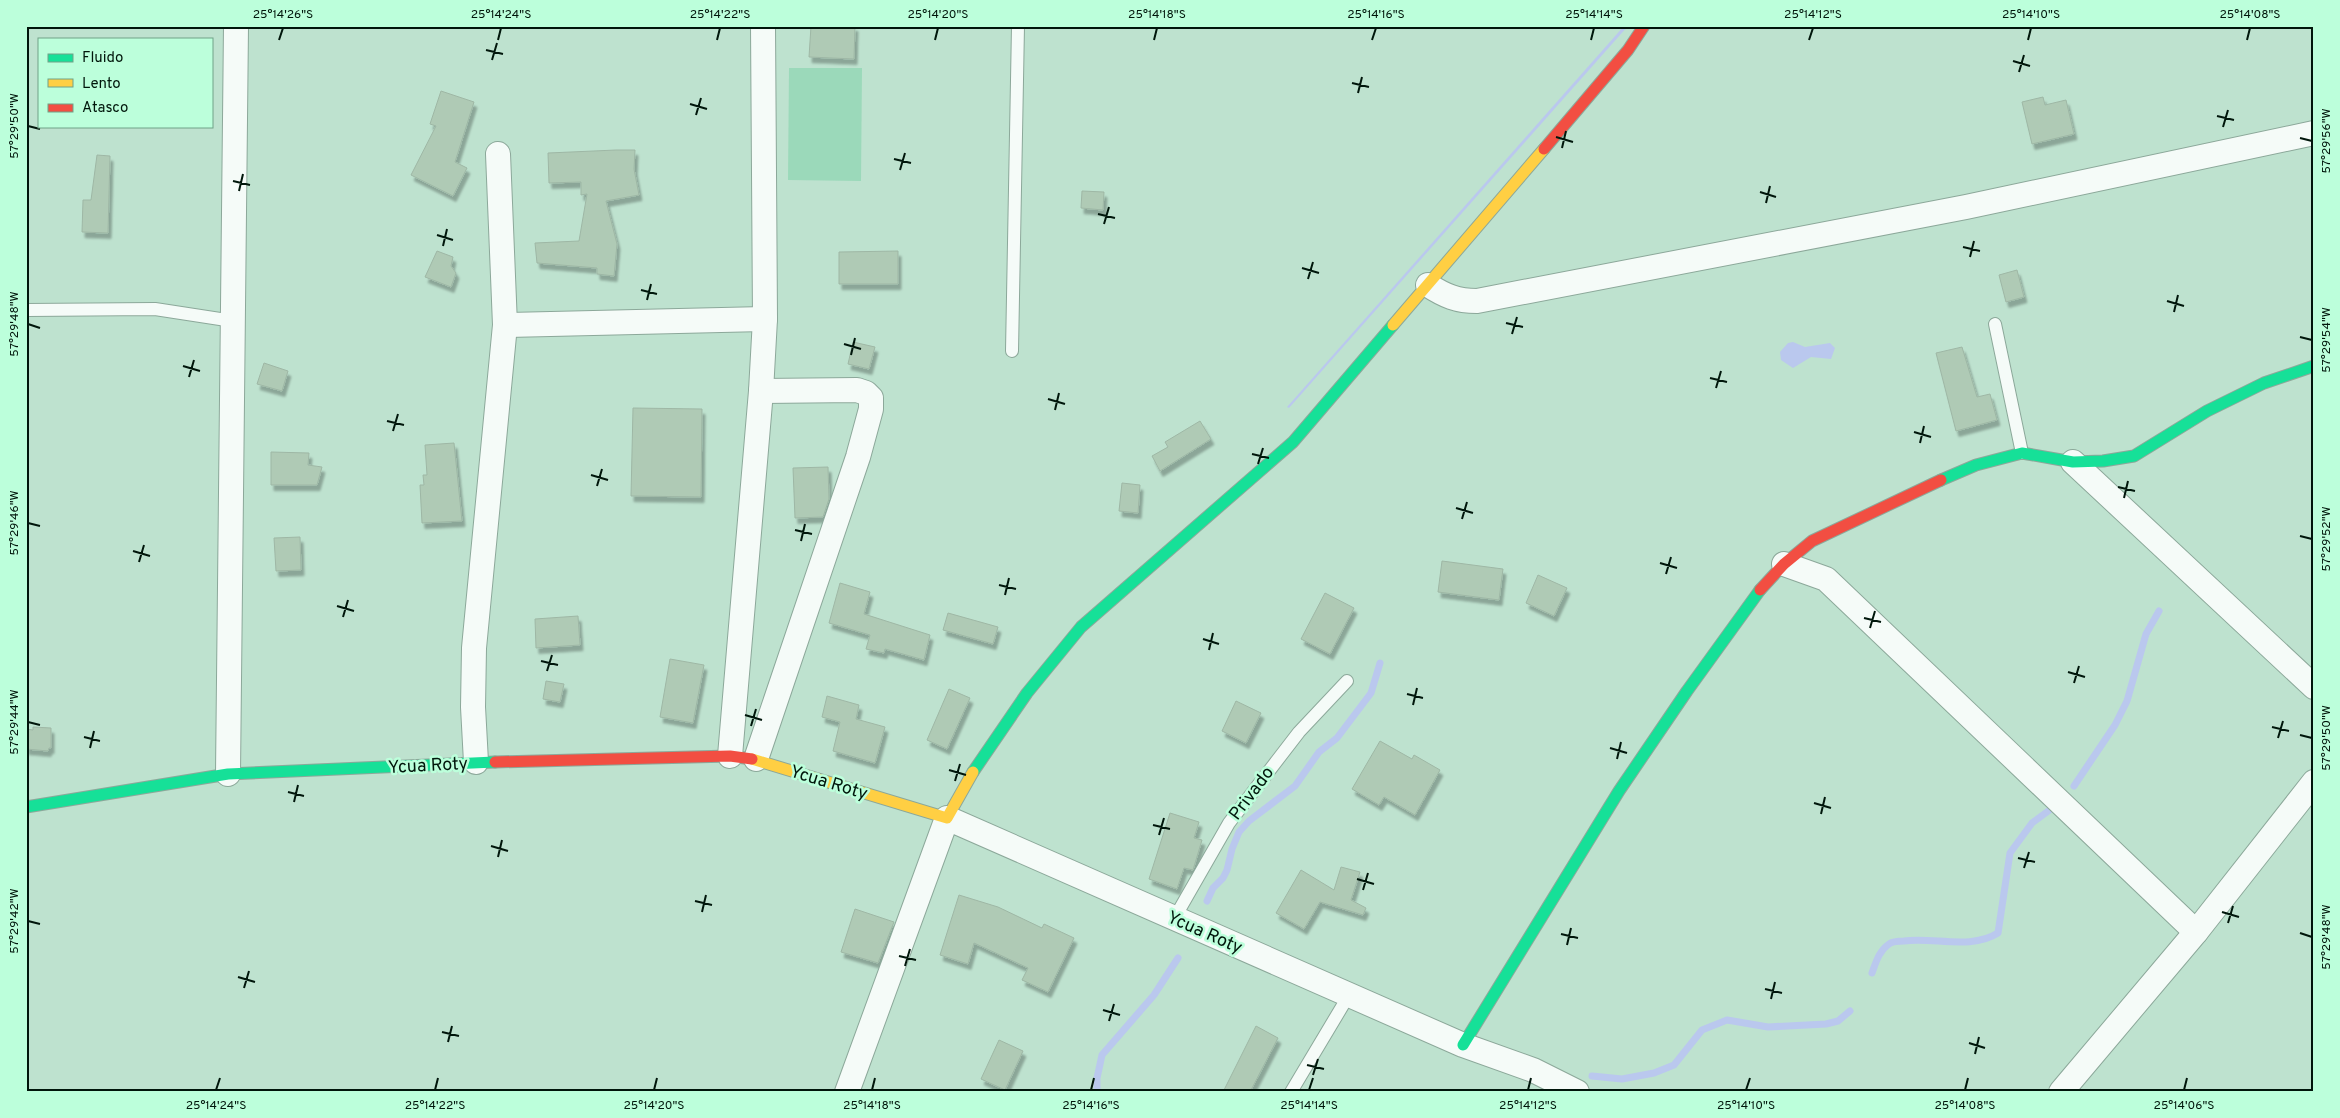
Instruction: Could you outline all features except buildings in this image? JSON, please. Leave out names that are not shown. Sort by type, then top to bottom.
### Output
[{"type":"street","points":[[228,774],[236,26]]},
{"type":"street","points":[[730,756],[761,390],[765,319],[763,26]]},
{"type":"street","points":[[847,1092],[947,818],[972,775],[1021,701],[1081,627],[1293,442],[1628,50],[1644,26]]},
{"type":"street","points":[[1428,285],[1445,297],[1460,301],[1477,301],[1966,207],[2314,133]]},
{"type":"street","points":[[476,762],[473,706],[474,648],[505,326],[498,154]]},
{"type":"street","points":[[505,326],[765,319]]},
{"type":"street","points":[[1463,1045],[1619,791],[1750,604],[1784,564],[1812,541],[1920,488],[1976,465],[2022,453],[2073,462],[2104,462],[2134,456],[2207,410],[2264,382],[2314,366]]},
{"type":"street","points":[[756,759],[858,457],[871,409],[871,398],[866,392],[857,390],[761,390]]},
{"type":"street","points":[[2073,462],[2314,687]]},
{"type":"street","points":[[1784,564],[1826,580],[1833,586],[2196,932]]},
{"type":"street","name":"Ycua Roty","points":[[26,807],[228,774],[476,762],[730,756],[756,759],[947,818],[1349,996],[1463,1045],[1533,1070],[1576,1092]]},
{"type":"street","points":[[2061,1092],[2196,932],[2314,782]]},
{"type":"lane","points":[[1012,351],[1018,26]]},
{"type":"lane","points":[[26,310],[155,309],[233,321]]},
{"type":"lane","points":[[1995,324],[2022,453]]},
{"type":"lane","name":"Privado","points":[[1174,919],[1229,822],[1299,732],[1348,681]]},
{"type":"lane","points":[[1291,1092],[1349,996]]},
{"type":"green space","points":[[789,68],[862,68],[861,181],[788,180]]},
{"type":"water","points":[[1624,26],[1628,26],[1289,408],[1287,407]]},
{"type":"water","points":[[1793,342],[1805,347],[1830,343],[1835,348],[1831,359],[1811,357],[1793,368],[1781,360],[1780,352],[1788,343]]},
{"type":"waterway","points":[[2074,786],[2115,725],[2127,701],[2146,634],[2159,611]]},
{"type":"waterway","points":[[1207,901],[1213,888],[1223,878],[1227,870],[1232,849],[1239,832],[1249,821],[1295,786],[1319,752],[1337,738],[1371,693],[1380,663]]},
{"type":"waterway","points":[[1872,973],[1880,953],[1892,942],[1916,940],[1976,941],[1998,933],[2010,853],[2032,823],[2055,806]]},
{"type":"waterway","points":[[1097,1092],[1097,1078],[1102,1055],[1154,995],[1178,958]]},
{"type":"waterway","points":[[1592,1076],[1622,1079],[1654,1073],[1674,1065],[1702,1030],[1727,1020],[1768,1027],[1826,1024],[1838,1021],[1850,1011]]},
{"type":"traffic: fast","points":[[973,772],[1027,693],[1081,627],[1293,442],[1393,325]]},
{"type":"traffic: fast","points":[[1941,480],[1976,465],[2022,453],[2073,462],[2103,461],[2134,456],[2207,411],[2264,383],[2314,366]]},
{"type":"traffic: fast","points":[[1463,1045],[1619,791],[1687,691],[1760,590]]},
{"type":"traffic: fast","points":[[26,807],[228,774],[495,762]]},
{"type":"traffic: slow","points":[[1393,325],[1544,149]]},
{"type":"traffic: slow","points":[[752,759],[947,818],[973,772]]},
{"type":"traffic: jam","points":[[1544,149],[1628,50],[1644,26]]},
{"type":"traffic: jam","points":[[1760,590],[1784,564],[1812,541],[1941,480]]},
{"type":"traffic: jam","points":[[495,762],[730,756],[752,759]]}]
